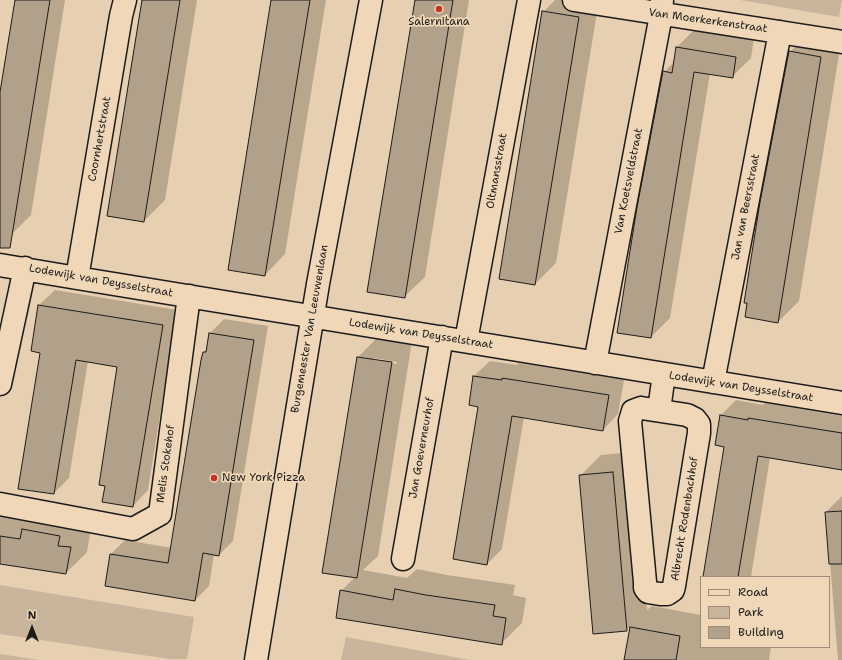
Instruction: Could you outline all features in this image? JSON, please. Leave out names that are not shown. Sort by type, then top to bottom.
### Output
[{"type":"street","name":"Coornhertstraat","points":[[77,278],[121,16],[125,0]]},
{"type":"street","name":"Burgemeester Van Leeuwenlaan","points":[[256,660],[312,316],[371,0]]},
{"type":"street","name":"Oltmansstraat","points":[[466,342],[529,0]]},
{"type":"street","name":"Van Moerkerkenstraat","points":[[574,0],[662,7],[780,32],[842,42]]},
{"type":"street","name":"Van Koetsveldstraat","points":[[595,363],[662,7]]},
{"type":"street","name":"Jan van Beersstraat","points":[[713,382],[780,32]]},
{"type":"street","name":"Lodewijk van Deysselstraat","points":[[0,265],[842,403]]},
{"type":"street","points":[[0,384],[24,268]]},
{"type":"street","name":"Melis Stokehof","points":[[0,504],[134,529],[160,514],[189,296]]},
{"type":"street","name":"Jan Goeverneurhof","points":[[403,560],[442,338]]},
{"type":"street","points":[[659,410],[664,374]]},
{"type":"street","name":"Albrecht Rodenbachhof","points":[[645,408],[659,410],[687,415],[695,419],[699,424],[699,433],[674,586],[670,593],[660,594],[648,592],[646,588],[630,421],[631,415],[637,409],[645,408]]},
{"type":"green space","points":[[740,0],[842,0],[839,17]]},
{"type":"green space","points":[[0,585],[194,617],[187,659],[169,659],[0,634]]},
{"type":"green space","points":[[346,637],[470,660],[341,660]]},
{"type":"green space","points":[[0,654],[40,660],[0,660]]},
{"type":"building","points":[[15,0],[50,0],[10,248],[0,248],[0,92]]},
{"type":"building","points":[[142,0],[180,0],[144,222],[107,216]]},
{"type":"building","points":[[271,0],[310,0],[265,276],[228,270]]},
{"type":"building","points":[[415,0],[453,0],[405,298],[367,292]]},
{"type":"building","points":[[542,11],[579,17],[535,285],[499,279]]},
{"type":"building","points":[[676,47],[736,57],[733,78],[694,72],[651,338],[617,333],[637,207],[663,71],[672,73]]},
{"type":"building","points":[[789,51],[821,57],[778,323],[745,317],[747,303],[744,303],[760,202]]},
{"type":"building","points":[[38,305],[163,325],[133,507],[102,502],[105,486],[99,485],[117,367],[76,360],[54,494],[18,489],[40,353],[31,351]]},
{"type":"building","points":[[209,333],[254,340],[219,556],[203,553],[195,601],[105,586],[110,554],[168,563],[201,360],[203,352],[206,352]]},
{"type":"building","points":[[357,357],[392,362],[357,578],[322,573]]},
{"type":"building","points":[[473,376],[502,380],[502,378],[609,395],[603,431],[512,416],[487,565],[453,559],[478,407],[469,405]]},
{"type":"building","points":[[720,415],[842,433],[842,470],[758,456],[738,576],[703,576],[724,447],[715,445]]},
{"type":"building","points":[[613,472],[627,631],[593,634],[579,475]]},
{"type":"building","points":[[842,511],[842,564],[829,564],[825,512]]},
{"type":"building","points":[[22,529],[60,536],[58,546],[71,547],[66,574],[0,564],[0,536],[20,539]]},
{"type":"building","points":[[395,589],[495,605],[493,616],[506,618],[502,645],[336,618],[340,590],[393,600]]},
{"type":"building","points":[[630,627],[680,636],[676,660],[624,660]]},
{"type":"place","name":"Salernitana","points":[[439,9]]},
{"type":"place","name":"New York Pizza","points":[[214,478]]}]
